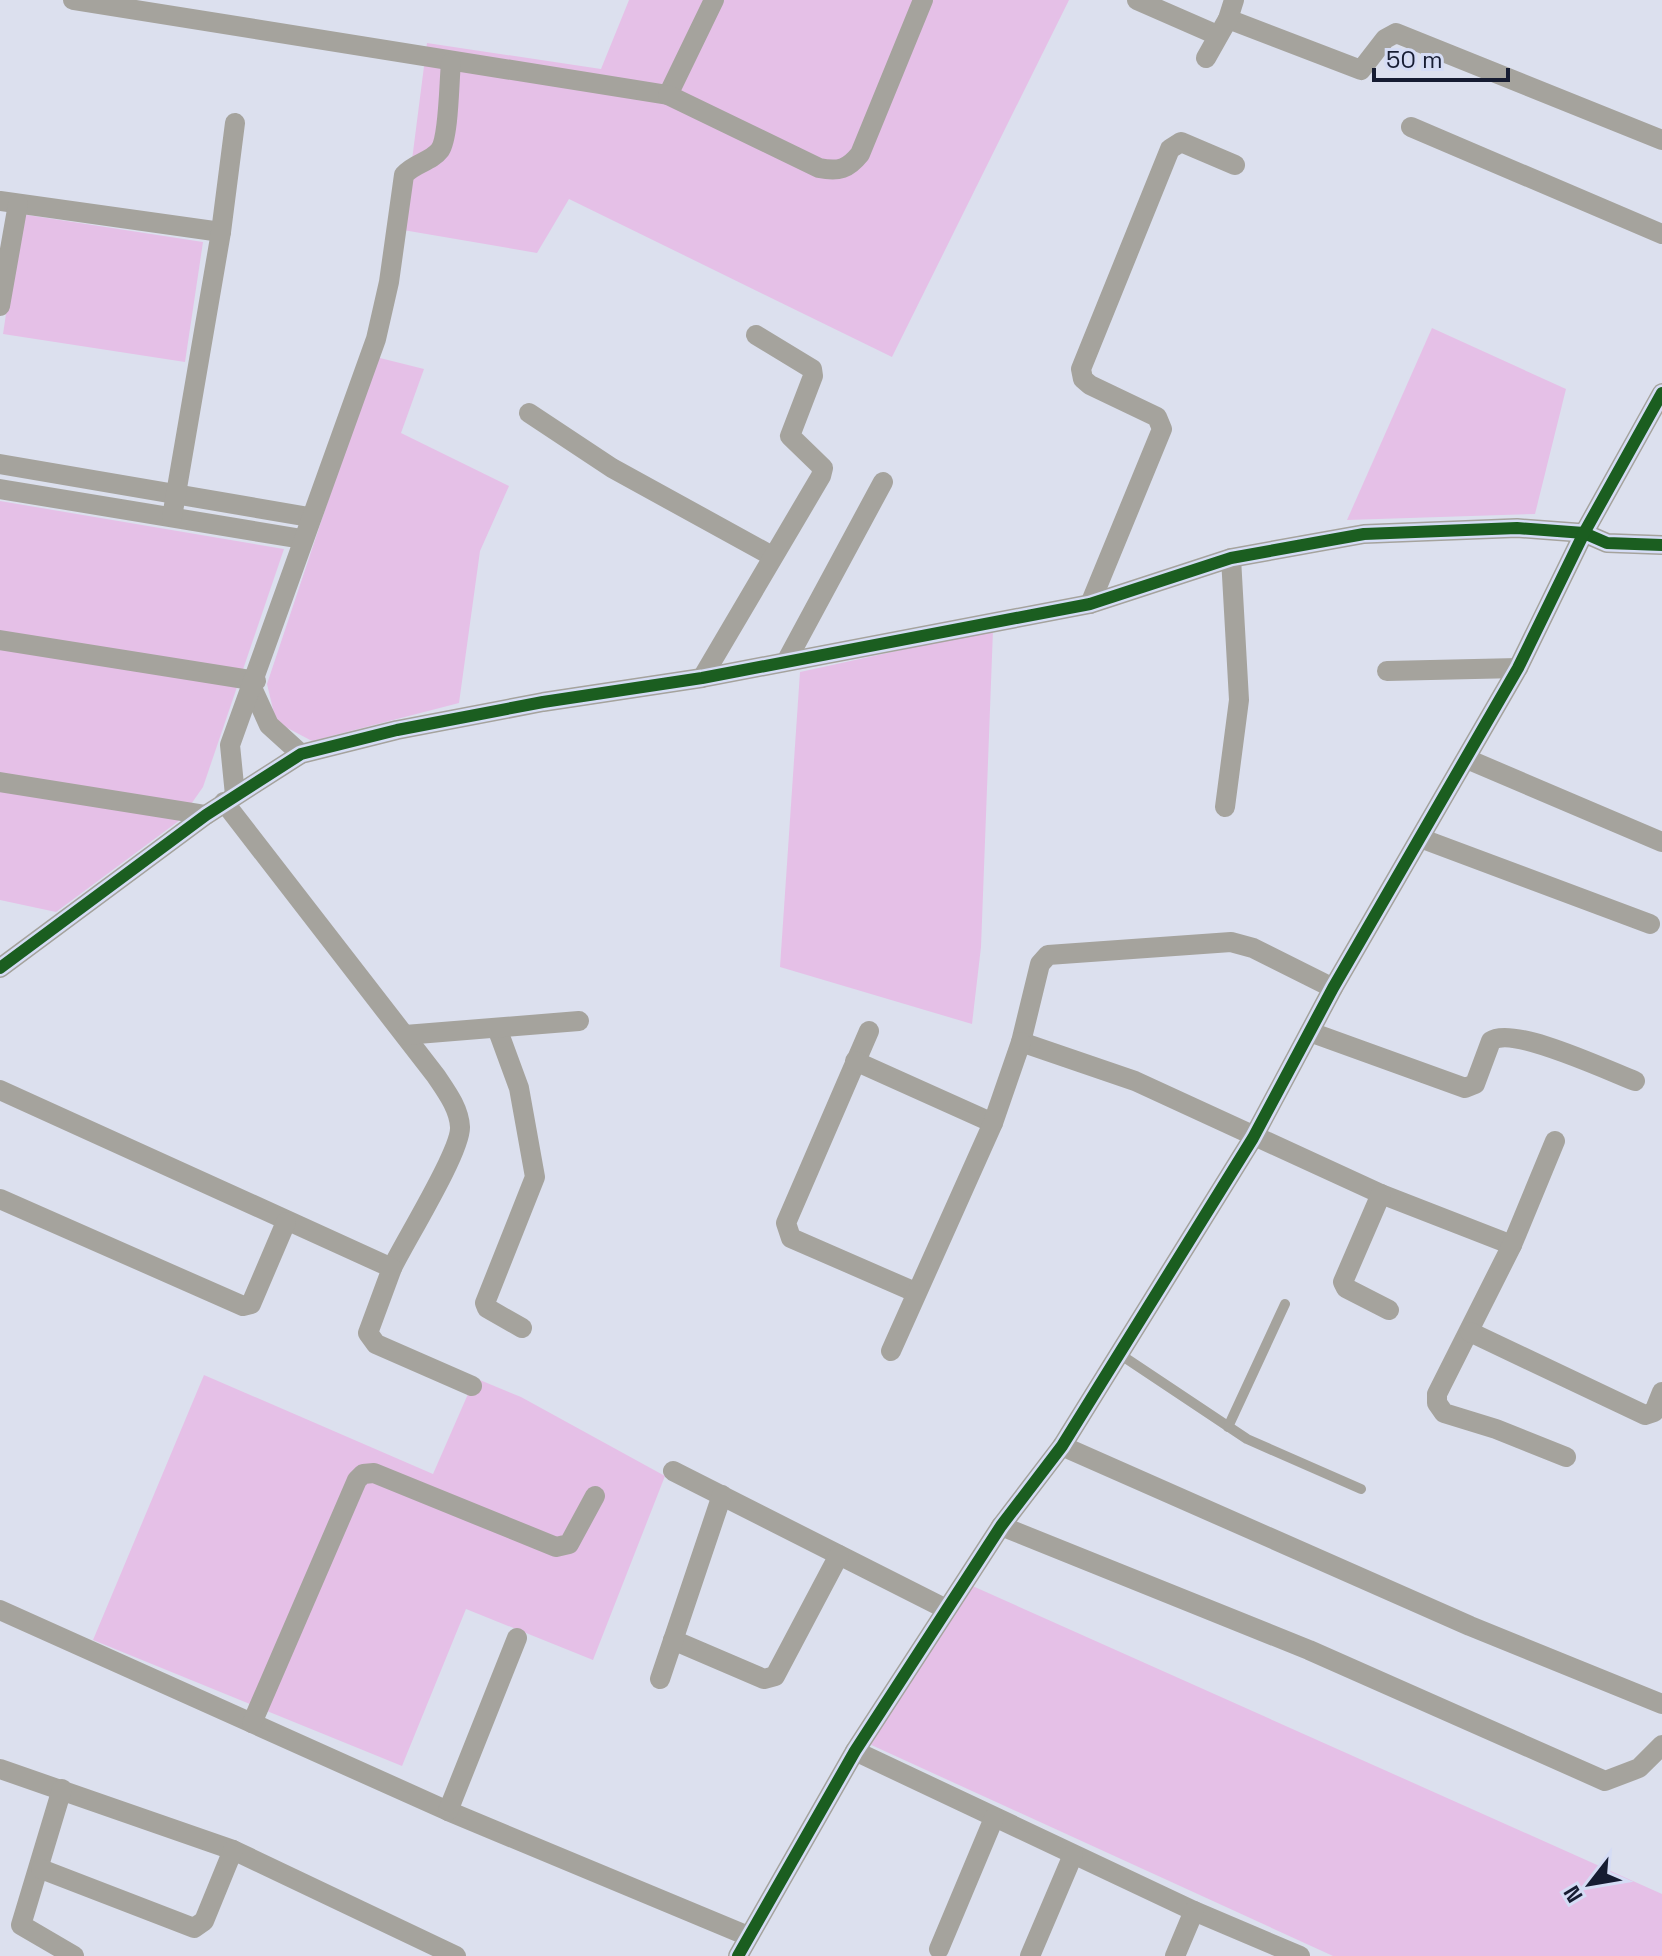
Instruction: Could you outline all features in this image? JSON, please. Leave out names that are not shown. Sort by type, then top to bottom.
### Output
[{"type":"street","points":[[73,0],[263,28],[451,63],[613,84],[668,95],[819,168],[837,171],[851,165],[860,154],[923,0]]},
{"type":"street","points":[[668,95],[714,0]]},
{"type":"street","points":[[1137,0],[1226,18],[1361,70],[1385,39],[1396,33],[1662,140]]},
{"type":"street","points":[[1206,58],[1226,18]]},
{"type":"street","points":[[451,63],[442,146],[432,157],[417,163],[404,175],[380,325],[309,517],[254,685],[230,745],[230,798],[449,1095],[458,1116],[460,1133],[392,1268],[368,1333],[376,1344],[472,1386]]},
{"type":"street","points":[[172,517],[221,232],[235,123]]},
{"type":"street","points":[[1411,127],[1662,234]]},
{"type":"street","points":[[1090,604],[1162,429],[1157,417],[1090,385],[1083,379],[1081,369],[1170,149],[1181,142],[1235,165]]},
{"type":"street","points":[[0,306],[9,202],[221,232]]},
{"type":"street","points":[[702,678],[823,468],[790,436],[813,376],[812,369],[756,335]]},
{"type":"street","points":[[738,1956],[855,1751],[1001,1526],[1062,1446],[1253,1138],[1333,988],[1518,668],[1584,533],[1662,393]]},
{"type":"street","points":[[529,413],[612,468],[772,556]]},
{"type":"street","points":[[0,464],[309,517]]},
{"type":"street","points":[[787,660],[883,482]]},
{"type":"street","points":[[0,489],[302,539]]},
{"type":"street","points":[[0,968],[206,815],[301,754],[426,724],[702,678],[1090,604],[1231,558],[1364,534],[1517,528],[1584,533],[1607,543],[1662,545]]},
{"type":"street","points":[[1225,807],[1239,700],[1231,558]]},
{"type":"street","points":[[0,640],[254,685]]},
{"type":"street","points":[[1387,671],[1518,668]]},
{"type":"street","points":[[254,685],[269,725],[301,754]]},
{"type":"street","points":[[1467,759],[1662,842]]},
{"type":"street","points":[[0,782],[206,815]]},
{"type":"street","points":[[1420,838],[1650,924]]},
{"type":"street","points":[[891,1351],[993,1123],[1021,1042],[1040,964],[1048,955],[1231,942],[1253,948],[1333,988]]},
{"type":"street","points":[[405,1035],[579,1021]]},
{"type":"street","points":[[497,1028],[519,1088],[535,1177],[485,1303],[487,1308],[522,1328]]},
{"type":"street","points":[[869,1031],[786,1223],[786,1231],[791,1238],[915,1292]]},
{"type":"street","points":[[1310,1032],[1465,1088],[1475,1084],[1491,1041],[1505,1035],[1575,1057],[1635,1081]]},
{"type":"street","points":[[1021,1042],[1135,1081],[1253,1138],[1381,1194],[1512,1245]]},
{"type":"street","points":[[855,1061],[993,1123]]},
{"type":"street","points":[[0,1090],[392,1268]]},
{"type":"street","points":[[1555,1141],[1512,1245],[1437,1394],[1437,1403],[1444,1413],[1496,1429],[1566,1457]]},
{"type":"street","points":[[1381,1194],[1343,1282],[1346,1288],[1389,1310]]},
{"type":"street","points":[[0,1199],[243,1306],[251,1304],[286,1222]]},
{"type":"street","points":[[1470,1332],[1645,1415],[1654,1412],[1662,1392]]},
{"type":"street","points":[[1062,1446],[1470,1626],[1662,1704]]},
{"type":"street","points":[[673,1471],[946,1609]]},
{"type":"street","points":[[252,1723],[357,1480],[363,1474],[374,1473],[556,1547],[569,1544],[595,1496]]},
{"type":"street","points":[[660,1679],[722,1495]]},
{"type":"street","points":[[1001,1526],[1309,1650],[1605,1781],[1639,1768],[1662,1745]]},
{"type":"street","points":[[673,1640],[769,1679],[775,1676],[839,1555]]},
{"type":"street","points":[[0,1610],[448,1811],[748,1936]]},
{"type":"street","points":[[448,1811],[517,1638]]},
{"type":"street","points":[[855,1751],[1194,1911],[1300,1956]]},
{"type":"street","points":[[0,1769],[233,1850],[456,1956]]},
{"type":"street","points":[[62,1789],[41,1869],[21,1925],[74,1956]]},
{"type":"street","points":[[939,1949],[994,1818]]},
{"type":"street","points":[[41,1869],[194,1928],[204,1921],[233,1850]]},
{"type":"street","points":[[1030,1956],[1073,1855]]},
{"type":"street","points":[[1175,1956],[1194,1911]]},
{"type":"lane","points":[[1228,1427],[1285,1304]]},
{"type":"lane","points":[[1121,1355],[1228,1427],[1269,1450],[1361,1489]]},
{"type":"shaded area","points":[[629,0],[1069,0],[892,357],[569,199],[537,253],[403,230],[427,43],[601,69]]},
{"type":"shaded area","points":[[21,214],[203,242],[185,362],[3,334]]},
{"type":"shaded area","points":[[1432,328],[1566,389],[1535,514],[1347,520]]},
{"type":"shaded area","points":[[376,357],[424,369],[401,433],[509,486],[480,551],[459,703],[312,741],[276,722],[267,684]]},
{"type":"shaded area","points":[[0,501],[284,549],[203,787],[180,820],[56,912],[0,900]]},
{"type":"shaded area","points":[[993,630],[981,947],[972,1024],[780,967],[800,672]]},
{"type":"shaded area","points":[[204,1375],[433,1474],[475,1378],[521,1397],[665,1476],[593,1660],[466,1609],[402,1766],[93,1640]]},
{"type":"shaded area","points":[[968,1584],[1662,1894],[1662,1956],[1333,1956],[867,1743]]},
{"type":"cycle path","points":[[738,1956],[855,1751],[1001,1526],[1062,1446],[1253,1138],[1333,988],[1518,668],[1584,533],[1662,393]]},
{"type":"cycle path","points":[[0,968],[206,815],[301,754],[397,730],[543,702],[702,678],[1090,604],[1231,558],[1364,534],[1517,528],[1584,533],[1607,543],[1662,545]]}]
